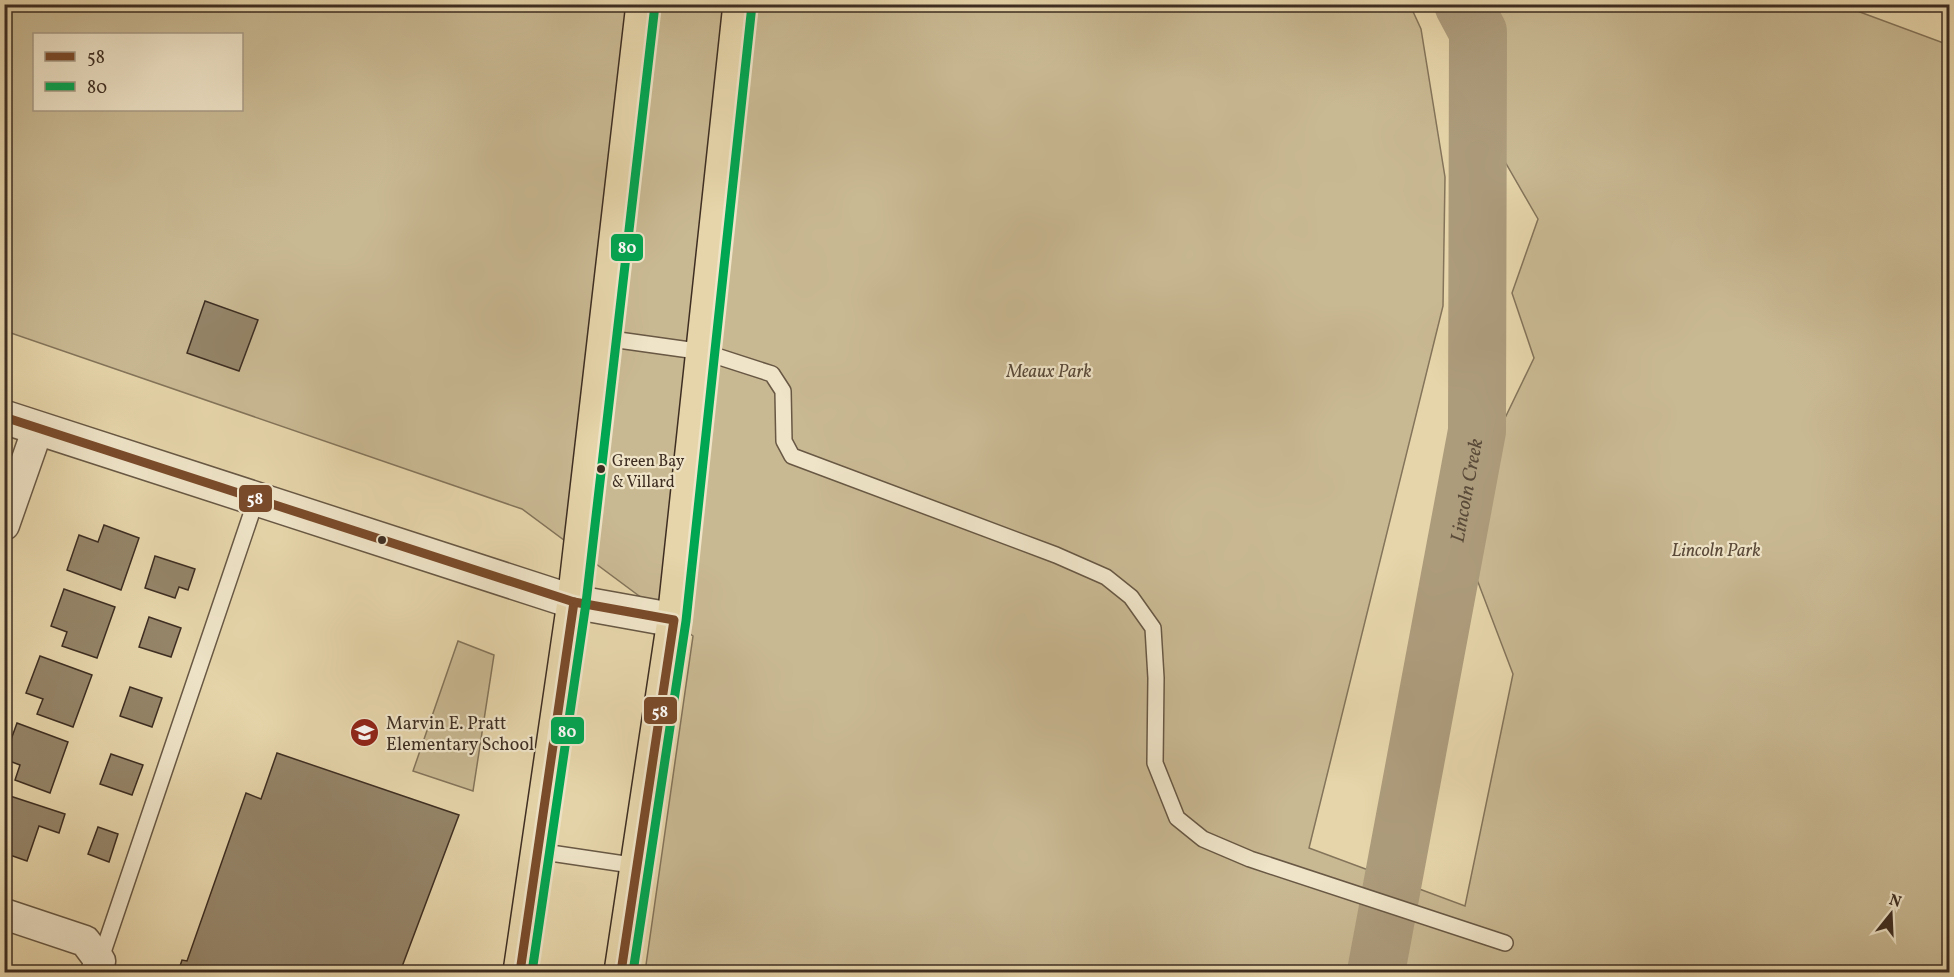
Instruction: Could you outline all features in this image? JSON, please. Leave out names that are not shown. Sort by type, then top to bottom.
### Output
[{"type":"main road","points":[[520,972],[574,602],[643,4]]},
{"type":"main road","points":[[621,972],[674,620],[740,4]]},
{"type":"street","points":[[4,417],[574,602],[674,620]]},
{"type":"street","points":[[4,525],[38,428]]},
{"type":"street","points":[[4,914],[85,941],[98,967]]},
{"type":"lane","points":[[604,338],[704,352],[772,374],[783,391],[784,441],[792,456],[1056,555],[1106,577],[1131,597],[1153,628],[1156,678],[1155,763],[1177,818],[1203,839],[1250,859],[1505,943]]},
{"type":"lane","points":[[98,967],[256,500]]},
{"type":"lane","points":[[537,851],[638,866]]},
{"type":"green space","points":[[4,5],[1410,5],[1421,29],[1445,177],[1443,306],[1309,848],[1465,906],[1513,674],[1473,569],[1505,418],[1534,358],[1512,293],[1538,219],[1500,153],[1489,45],[1477,5],[1841,5],[1949,45],[1949,972],[645,972],[693,636],[522,509],[5,331]]},
{"type":"green space","points":[[458,641],[494,655],[473,791],[413,771]]},
{"type":"building","points":[[205,301],[258,320],[239,371],[187,353]]},
{"type":"building","points":[[104,525],[139,538],[121,590],[67,570],[79,535],[98,542]]},
{"type":"building","points":[[155,556],[195,569],[188,590],[179,587],[175,598],[145,588]]},
{"type":"building","points":[[64,589],[115,607],[97,658],[62,646],[67,632],[51,626]]},
{"type":"building","points":[[149,617],[181,628],[171,657],[139,647]]},
{"type":"building","points":[[40,656],[92,675],[73,727],[37,714],[43,699],[26,693]]},
{"type":"building","points":[[130,687],[162,698],[152,727],[120,716]]},
{"type":"building","points":[[17,723],[68,742],[50,793],[15,780],[20,765],[4,759]]},
{"type":"building","points":[[277,753],[459,815],[400,972],[178,972],[182,960],[187,961],[246,793],[261,799]]},
{"type":"building","points":[[111,754],[143,765],[132,795],[100,784]]},
{"type":"building","points":[[4,794],[65,814],[59,833],[39,826],[27,861],[4,853]]},
{"type":"building","points":[[98,827],[118,834],[109,862],[88,854]]},
{"type":"waterway","name":"Lincoln Creek","points":[[1376,972],[1477,431],[1478,32],[1463,4]]},
{"type":"transit line","name":"80","points":[[532,972],[586,603],[655,5]]},
{"type":"transit line","name":"80","points":[[633,972],[686,621],[752,5]]},
{"type":"transit line","name":"58","points":[[4,417],[574,602],[674,620],[621,972]]},
{"type":"transit line","name":"58","points":[[520,972],[574,602]]},
{"type":"place","name":"Green Bay & Villard","points":[[601,469]]},
{"type":"place","name":"Marvin E. Pratt Elementary School","points":[[365,733]]},
{"type":"park label","name":"Meaux Park","points":[[1049,371]]},
{"type":"park label","name":"Lincoln Park","points":[[1716,550]]}]
